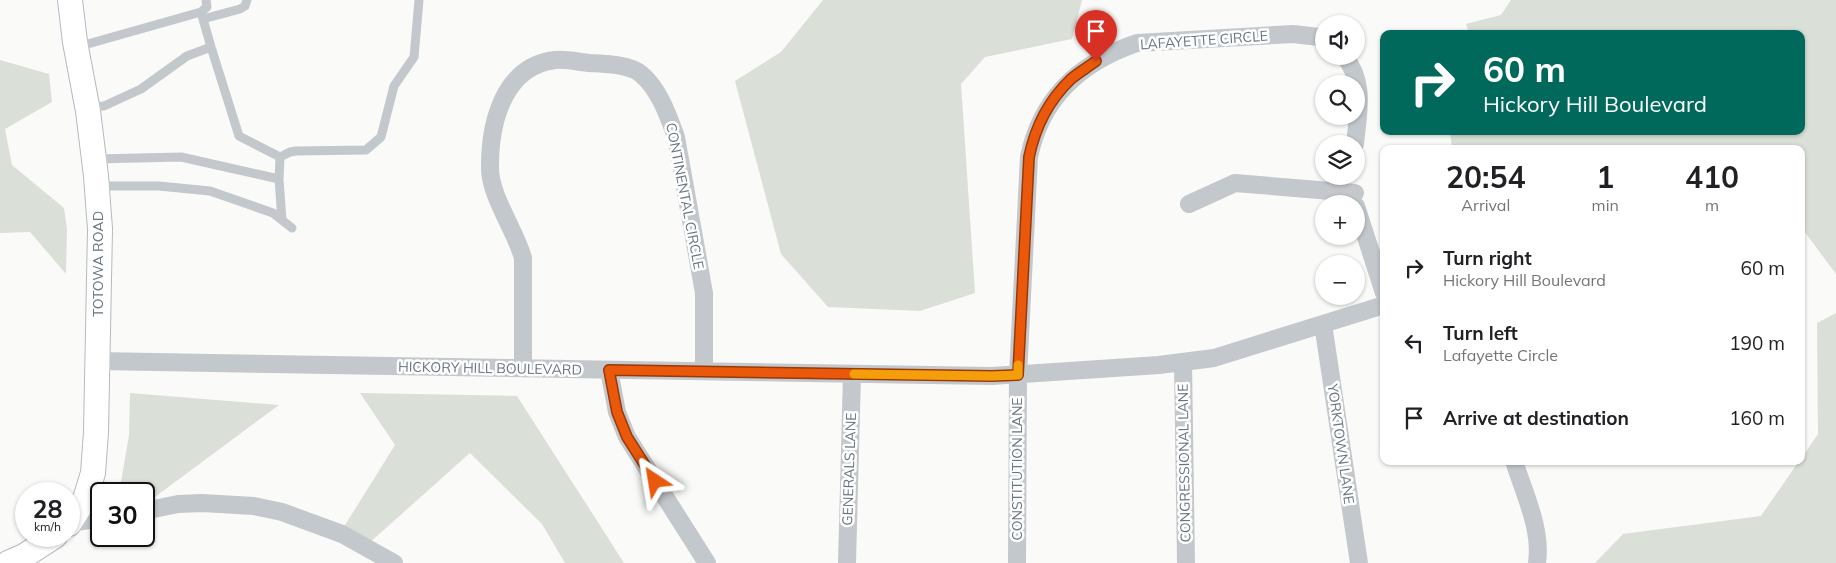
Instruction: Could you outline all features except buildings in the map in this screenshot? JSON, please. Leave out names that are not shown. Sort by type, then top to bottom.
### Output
[{"type":"main road","name":"TOTOWA ROAD","points":[[70,0],[76,47],[88,107],[100,229],[96,432],[93,473],[85,498],[80,506]]},
{"type":"main road","name":"TOTOWA ROAD","points":[[8,563],[24,556],[37,547]]},
{"type":"street","name":"LAFAYETTE CIRCLE","points":[[1018,375],[1029,157],[1032,139],[1041,120],[1071,80],[1096,61],[1117,50],[1137,43],[1293,34],[1315,37]]},
{"type":"street","name":"CONTINENTAL CIRCLE","points":[[523,368],[524,258],[519,241],[490,179],[492,128],[505,93],[527,68],[556,60],[618,65],[640,73],[656,92],[668,116],[676,137],[704,293],[704,372]]},
{"type":"street","points":[[1349,65],[1358,79],[1360,98],[1356,135]]},
{"type":"street","points":[[1189,204],[1235,184],[1355,195]]},
{"type":"street","points":[[1365,229],[1380,280]]},
{"type":"street","name":"HICKORY HILL BOULEVARD","points":[[97,361],[704,372],[1018,375],[1159,366],[1214,358],[1380,307]]},
{"type":"street","name":"YORKTOWN LANE","points":[[1323,324],[1359,563]]},
{"type":"street","name":"CONGRESSIONAL LANE","points":[[1183,362],[1186,563]]},
{"type":"street","points":[[609,370],[617,412],[627,437],[707,563]]},
{"type":"street","name":"GENERALS LANE","points":[[847,563],[852,374]]},
{"type":"street","name":"CONSTITUTION LANE","points":[[1017,563],[1018,375]]},
{"type":"street","points":[[1515,465],[1533,520],[1539,549],[1537,563]]},
{"type":"street","points":[[155,509],[178,504],[202,503],[254,506],[282,512],[342,534],[394,563]]},
{"type":"lane","points":[[206,0],[207,7],[202,16],[239,136],[280,157]]},
{"type":"lane","points":[[76,47],[202,16],[240,9],[245,6],[247,0]]},
{"type":"lane","points":[[280,157],[296,151],[366,150],[377,142],[394,86],[414,57],[419,0]]},
{"type":"lane","points":[[88,107],[104,106],[140,89],[187,56],[211,47]]},
{"type":"lane","points":[[94,159],[181,157],[279,179]]},
{"type":"lane","points":[[280,157],[279,179],[282,220]]},
{"type":"lane","points":[[97,186],[159,186],[210,192],[273,213],[292,228]]},
{"type":"shaded area","points":[[823,0],[1082,0],[1072,39],[985,57],[961,84],[975,293],[920,311],[828,307],[781,254],[735,81],[781,52]]},
{"type":"shaded area","points":[[1511,0],[1836,0],[1836,274],[1805,232],[1805,145],[1452,145],[1450,135],[1805,135],[1805,30],[1468,30],[1466,24],[1501,15]]},
{"type":"shaded area","points":[[0,60],[49,74],[52,102],[5,129],[12,165],[64,208],[67,229],[66,274],[30,232],[0,233]]},
{"type":"shaded area","points":[[1836,313],[1836,563],[1595,563],[1623,534],[1761,516],[1796,465],[1805,465],[1805,453],[1818,434],[1817,323]]},
{"type":"shaded area","points":[[130,393],[279,405],[155,497],[155,482],[121,482],[129,435]]},
{"type":"shaded area","points":[[360,393],[517,396],[624,563],[565,563],[542,524],[470,453],[368,544],[342,530],[395,445]]},
{"type":"slow traffic","points":[[854,374],[1018,375],[1018,365]]},
{"type":"route","points":[[655,481],[627,437],[617,412],[609,370],[1018,375],[1029,157],[1032,139],[1041,120],[1063,89],[1071,80],[1096,61]]}]
